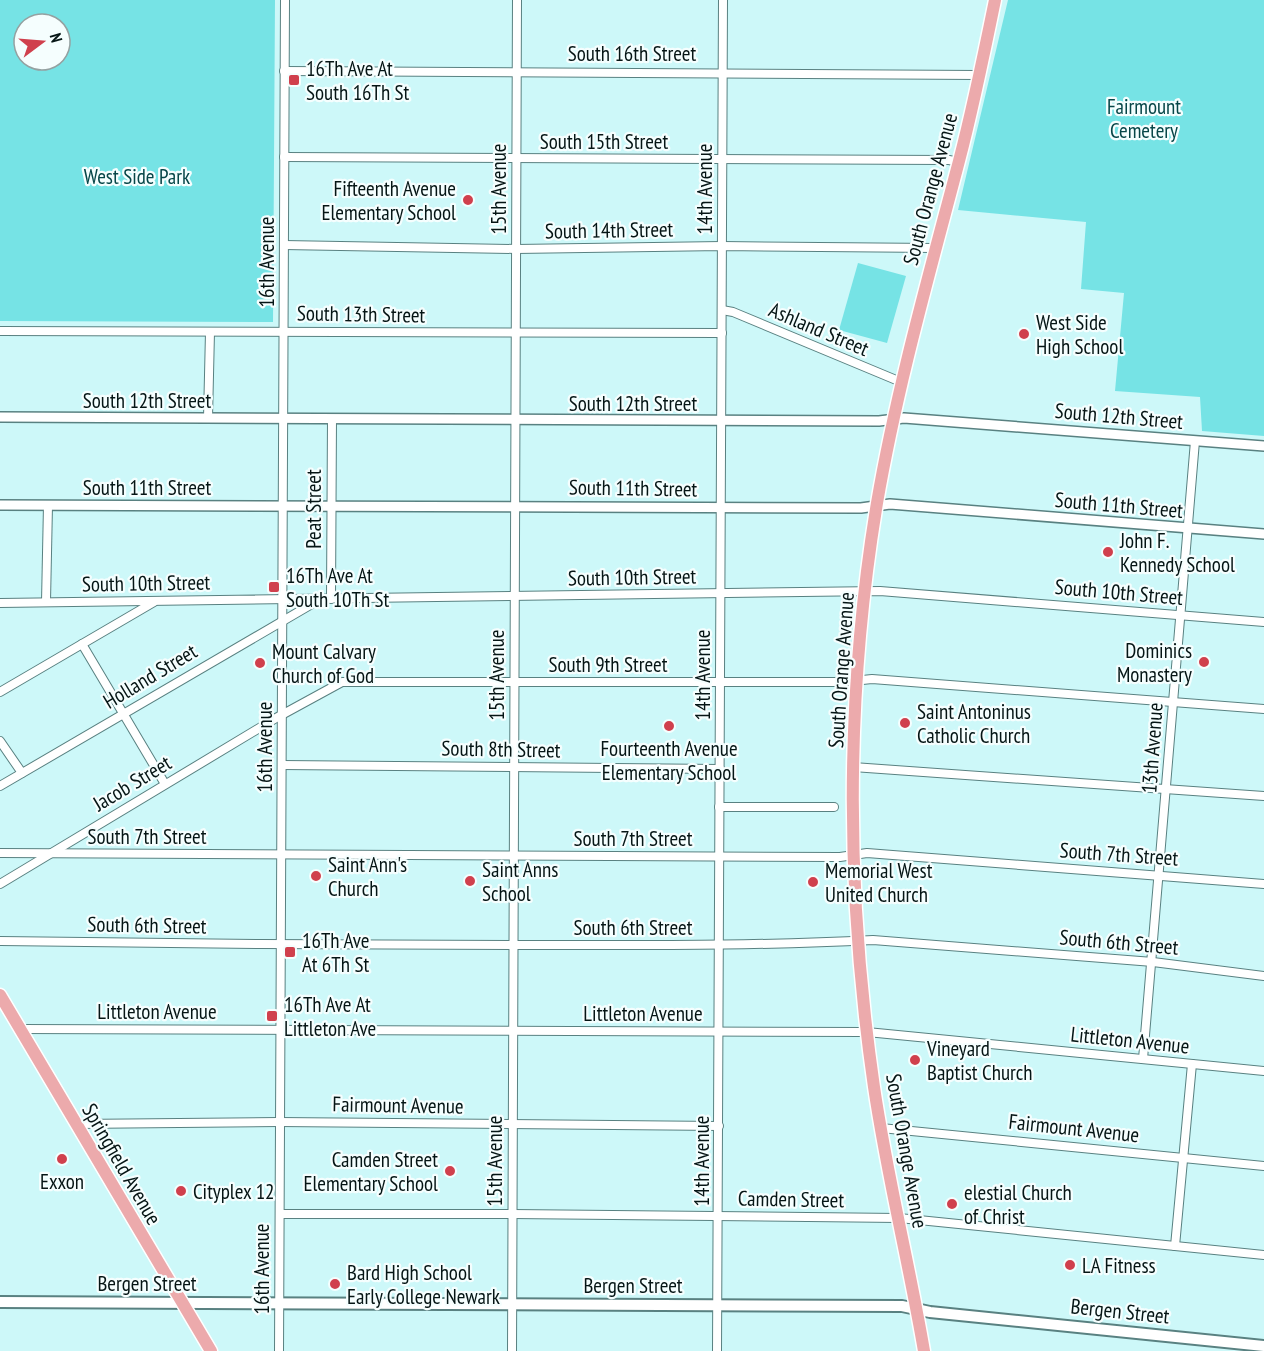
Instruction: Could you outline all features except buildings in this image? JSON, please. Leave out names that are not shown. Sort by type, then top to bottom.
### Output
[{"type":"main road","name":"South Orange Avenue","points":[[924,1351],[881,1128],[867,1032],[854,855],[853,766],[866,592],[877,505],[893,419],[934,248],[959,162],[996,0]]},
{"type":"main road","name":"Springfield Avenue","points":[[0,995],[180,1303],[211,1351]]},
{"type":"main road","name":"Bergen Street","points":[[0,1302],[888,1306],[1264,1346]]},
{"type":"street","name":"16th Avenue","points":[[279,1351],[285,0]]},
{"type":"street","name":"15th Avenue","points":[[512,1351],[517,0]]},
{"type":"street","name":"14th Avenue","points":[[717,1351],[723,0]]},
{"type":"street","name":"South 16th Street","points":[[284,71],[979,75]]},
{"type":"street","name":"South 15th Street","points":[[284,157],[949,160],[959,162]]},
{"type":"street","name":"South 14th Street","points":[[284,245],[516,249],[722,246],[934,248]]},
{"type":"street","name":"Ashland Street","points":[[722,310],[733,312],[901,382]]},
{"type":"street","name":"South 13th Street","points":[[0,331],[722,333]]},
{"type":"street","points":[[208,418],[210,332]]},
{"type":"street","name":"South 12th Street","points":[[0,417],[721,421],[879,421],[893,419],[1264,446]]},
{"type":"street","name":"Peat Street","points":[[331,599],[332,419]]},
{"type":"street","name":"13th Avenue","points":[[1143,1059],[1153,963],[1195,441]]},
{"type":"street","name":"South 11th Street","points":[[0,505],[861,508],[877,505],[1264,534]]},
{"type":"street","points":[[46,602],[48,505]]},
{"type":"street","name":"South 10th Street","points":[[0,603],[866,592],[1264,622]]},
{"type":"street","name":"Holland Street","points":[[0,786],[320,599]]},
{"type":"street","points":[[0,692],[157,601]]},
{"type":"street","points":[[82,644],[165,784]]},
{"type":"street","name":"South 9th Street","points":[[282,714],[342,682],[720,682],[872,679],[1264,709]]},
{"type":"street","name":"Jacob Street","points":[[0,884],[282,714]]},
{"type":"street","points":[[0,741],[22,773]]},
{"type":"street","name":"South 8th Street","points":[[282,765],[720,769]]},
{"type":"street","points":[[853,766],[1264,796]]},
{"type":"street","points":[[719,807],[834,807]]},
{"type":"street","name":"South 7th Street","points":[[0,853],[719,856],[867,853],[1264,884]]},
{"type":"street","name":"South 6th Street","points":[[0,941],[280,945],[719,945],[845,944],[859,941],[1153,963],[1264,976]]},
{"type":"street","name":"Littleton Avenue","points":[[20,1029],[280,1028],[867,1032],[1264,1071]]},
{"type":"street","points":[[1175,1246],[1192,1065]]},
{"type":"street","name":"Fairmount Avenue","points":[[76,1124],[279,1122],[719,1126]]},
{"type":"street","name":"Fairmount Avenue","points":[[881,1128],[1264,1166]]},
{"type":"street","name":"Camden Street","points":[[279,1215],[512,1214],[898,1218],[1264,1255]]},
{"type":"green space","name":"West Side Park","points":[[0,0],[275,0],[273,322],[0,321]]},
{"type":"green space","name":"Fairmount Cemetery","points":[[1008,0],[1264,0],[1264,436],[1202,431],[1200,397],[1115,391],[1124,293],[1081,289],[1086,222],[958,210]]},
{"type":"green space","points":[[858,263],[906,276],[887,343],[839,330]]},
{"type":"place","name":"16Th Ave At South 16Th St","points":[[294,80]]},
{"type":"place","name":"Fifteenth Avenue Elementary School","points":[[468,200]]},
{"type":"place","name":"West Side High School","points":[[1024,334]]},
{"type":"place","name":"John F. Kennedy School","points":[[1108,552]]},
{"type":"place","name":"16Th Ave At South 10Th St","points":[[274,587]]},
{"type":"place","name":"Dominics Monastery","points":[[1204,662]]},
{"type":"place","name":"Mount Calvary Church of God","points":[[260,663]]},
{"type":"place","name":"Saint Antoninus Catholic Church","points":[[905,723]]},
{"type":"place","name":"Fourteenth Avenue Elementary School","points":[[669,726]]},
{"type":"place","name":"Saint Ann's Church","points":[[316,876]]},
{"type":"place","name":"Saint Anns School","points":[[470,881]]},
{"type":"place","name":"Memorial West United Church","points":[[813,882]]},
{"type":"place","name":"16Th Ave At 6Th St","points":[[290,952]]},
{"type":"place","name":"16Th Ave At Littleton Ave","points":[[272,1016]]},
{"type":"place","name":"Vineyard Baptist Church","points":[[915,1060]]},
{"type":"place","name":"Exxon","points":[[62,1159]]},
{"type":"place","name":"Camden Street Elementary School","points":[[450,1171]]},
{"type":"place","name":"Cityplex 12","points":[[181,1191]]},
{"type":"place","name":"elestial Church of Christ","points":[[952,1204]]},
{"type":"place","name":"LA Fitness","points":[[1070,1265]]},
{"type":"place","name":"Bard High School Early College Newark","points":[[335,1284]]}]
